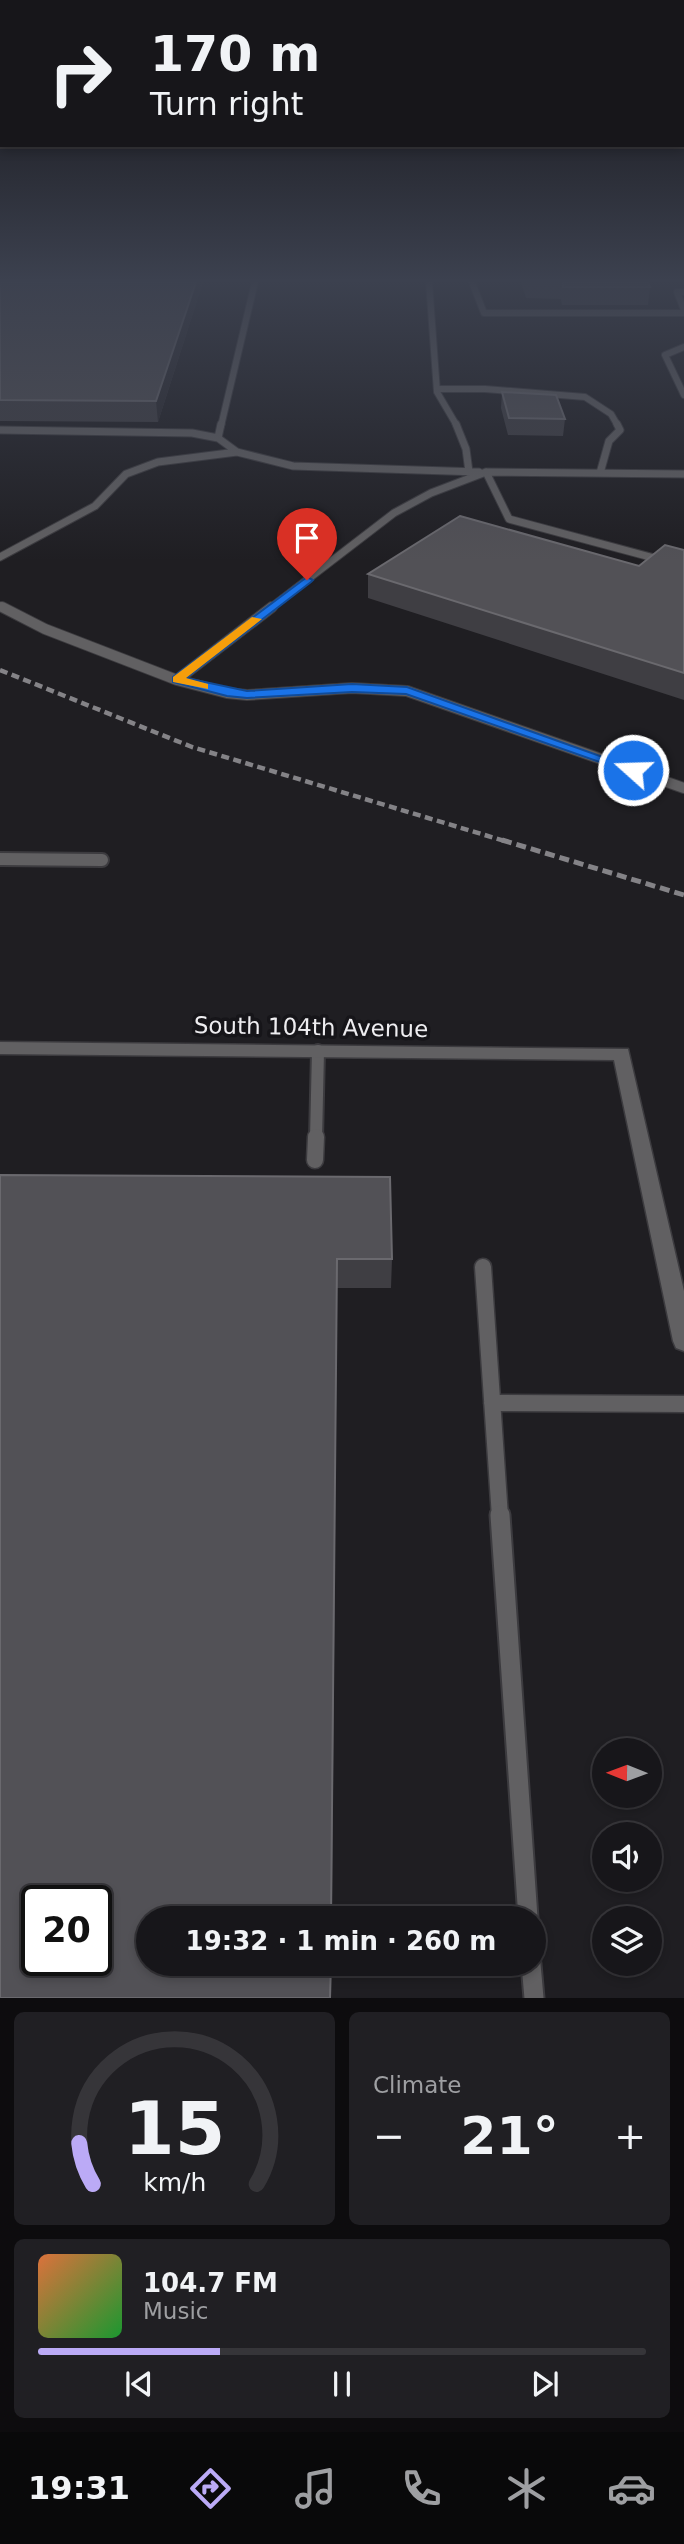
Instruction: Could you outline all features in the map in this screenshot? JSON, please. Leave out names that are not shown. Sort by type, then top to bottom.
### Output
[{"type":"street","name":"South 104th Avenue","points":[[0,1048],[622,1054],[684,1340]]},
{"type":"lane","points":[[218,438],[232,375]]},
{"type":"lane","points":[[436,375],[437,389],[466,449],[469,472]]},
{"type":"lane","points":[[675,375],[684,395]]},
{"type":"lane","points":[[437,389],[485,389],[585,397],[611,414],[620,430],[609,441],[600,473]]},
{"type":"lane","points":[[0,430],[192,433],[218,438],[237,452]]},
{"type":"lane","points":[[0,557],[95,506],[126,474],[158,462],[237,452],[293,466],[469,472],[684,474]]},
{"type":"lane","points":[[486,472],[509,519],[684,566]]},
{"type":"lane","points":[[177,680],[394,513],[431,494],[486,472]]},
{"type":"lane","points":[[0,606],[45,629],[177,680],[247,695],[352,688],[407,691],[684,788]]},
{"type":"lane","points":[[0,859],[102,860]]},
{"type":"lane","points":[[315,1160],[318,1051]]},
{"type":"lane","points":[[483,1267],[527,1906]]},
{"type":"lane","points":[[492,1404],[684,1404]]},
{"type":"lane","points":[[532,1976],[534,1998]]},
{"type":"building","points":[[0,375],[165,375],[156,401],[0,400]]},
{"type":"building","points":[[502,392],[556,395],[565,419],[509,418]]},
{"type":"building","points":[[460,516],[639,566],[665,545],[684,550],[684,673],[368,574]]},
{"type":"building","points":[[0,1175],[390,1177],[392,1259],[337,1259],[331,1906],[136,1906],[136,1976],[331,1976],[330,1998],[0,1998]]},
{"type":"railway","points":[[0,670],[192,747],[508,842]]},
{"type":"railway","points":[[502,840],[684,895]]},
{"type":"slow traffic","points":[[203,686],[177,680],[256,619]]},
{"type":"route","points":[[307,580],[177,680],[247,695],[352,688],[391,688],[407,691],[633,770]]}]
